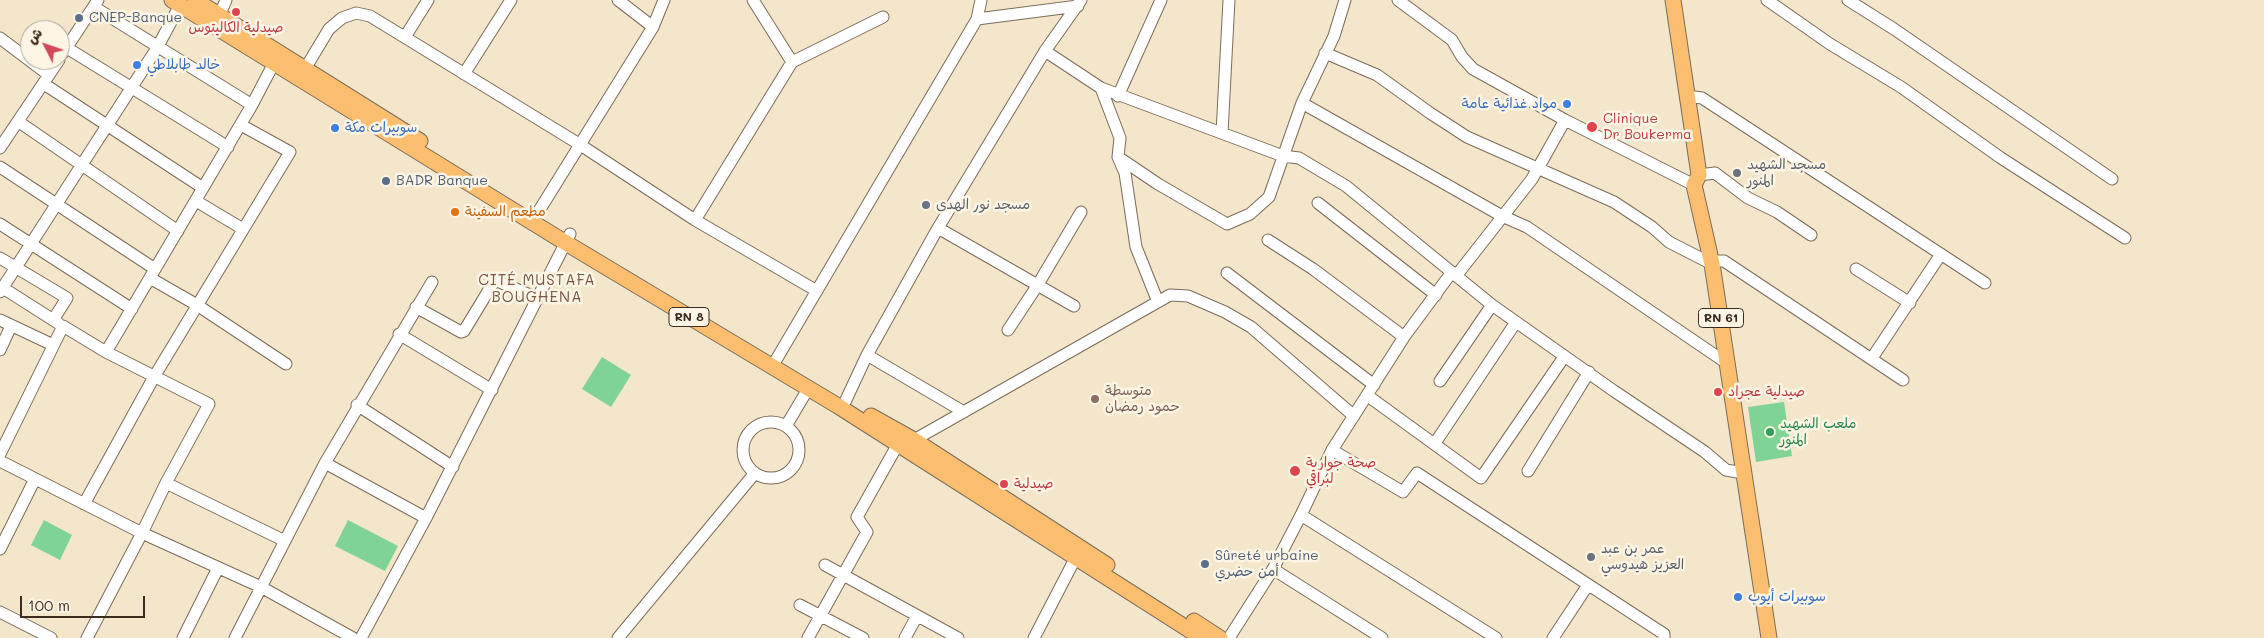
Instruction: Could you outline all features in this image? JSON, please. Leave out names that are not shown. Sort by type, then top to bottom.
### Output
[{"type":"main road","name":"RN 8","points":[[195,0],[217,21],[274,63],[776,360],[898,444],[1202,638]]},
{"type":"main road","name":"RN 61","points":[[1673,0],[1697,180],[1728,364],[1769,638]]},
{"type":"main road","name":"RN 8","points":[[176,3],[217,21],[305,69],[537,214],[568,238],[808,389],[914,440],[1220,638]]},
{"type":"street","points":[[217,21],[226,0]]},
{"type":"street","points":[[405,38],[428,0]]},
{"type":"street","points":[[464,74],[511,0]]},
{"type":"street","points":[[618,0],[653,27]]},
{"type":"street","points":[[537,214],[653,27],[664,0]]},
{"type":"street","points":[[753,0],[792,62]]},
{"type":"street","points":[[776,360],[977,19],[981,0]]},
{"type":"street","points":[[1118,96],[1161,0]]},
{"type":"street","points":[[1222,133],[1229,0]]},
{"type":"street","points":[[1118,157],[1158,184],[1227,224],[1250,214],[1269,197],[1302,103],[1334,36],[1346,0]]},
{"type":"street","points":[[1398,0],[1452,40],[1462,57],[1474,69],[1565,120],[1697,180],[1715,173],[1748,198],[1777,212],[1811,235]]},
{"type":"street","points":[[1767,0],[1830,44],[1901,87],[2001,158],[2125,238]]},
{"type":"street","points":[[1848,0],[1894,29],[2112,179]]},
{"type":"street","points":[[70,43],[96,3],[157,48],[252,105]]},
{"type":"street","points":[[87,638],[166,483],[209,404],[106,352],[2,290],[157,48],[176,3]]},
{"type":"street","points":[[977,19],[1080,3]]},
{"type":"street","points":[[842,404],[866,355],[938,228],[1045,50],[1080,3]]},
{"type":"street","points":[[305,69],[329,29],[342,18],[356,13],[370,16],[579,144],[695,220],[817,291]]},
{"type":"street","points":[[695,220],[792,62],[883,17]]},
{"type":"street","points":[[0,38],[46,80],[107,126],[203,188]]},
{"type":"street","points":[[70,50],[228,147]]},
{"type":"street","points":[[1045,50],[1101,88],[1118,96],[1283,156],[1299,158],[1346,186],[1492,304],[1564,357],[1589,372],[1705,452],[1726,470],[1743,473]]},
{"type":"street","points":[[1325,53],[1377,76],[1467,137],[1614,202],[1652,226],[1669,242],[1712,263],[1724,261],[1903,380]]},
{"type":"street","points":[[106,352],[241,125],[274,63]]},
{"type":"street","points":[[2,142],[19,122],[52,70]]},
{"type":"street","points":[[1101,88],[1120,138],[1118,157],[1125,173],[1136,246],[1158,302]]},
{"type":"street","points":[[1687,96],[1702,98],[1985,283]]},
{"type":"street","points":[[1302,103],[1502,216],[1527,228],[1728,364]]},
{"type":"street","points":[[1229,638],[1273,569],[1332,450],[1404,337],[1436,295],[1532,179],[1565,120]]},
{"type":"street","points":[[19,122],[178,231]]},
{"type":"street","points":[[84,504],[154,377],[290,152],[241,125]]},
{"type":"street","points":[[0,167],[58,204],[197,305],[286,364]]},
{"type":"street","points":[[196,201],[244,229]]},
{"type":"street","points":[[1318,203],[1436,295]]},
{"type":"street","points":[[1008,330],[1037,286],[1081,212]]},
{"type":"street","points":[[0,224],[31,246],[132,309]]},
{"type":"street","points":[[938,228],[1074,306]]},
{"type":"street","points":[[361,638],[453,467],[536,298],[568,238]]},
{"type":"street","points":[[1268,240],[1313,269],[1404,337]]},
{"type":"street","points":[[1872,358],[1941,254]]},
{"type":"street","points":[[0,258],[67,298],[53,345],[0,454]]},
{"type":"street","points":[[1856,269],[1910,303]]},
{"type":"street","points":[[1227,273],[1374,385]]},
{"type":"street","points":[[416,307],[461,332],[464,331],[495,280],[536,298]]},
{"type":"street","points":[[235,638],[325,463],[399,334],[432,282]]},
{"type":"street","points":[[914,440],[1170,295],[1188,296],[1244,324],[1354,416]]},
{"type":"street","points":[[1440,381],[1492,304]]},
{"type":"street","points":[[0,320],[53,345]]},
{"type":"street","points":[[1435,443],[1516,322]]},
{"type":"street","points":[[0,350],[11,326]]},
{"type":"street","points":[[399,334],[492,390]]},
{"type":"street","points":[[866,355],[964,412]]},
{"type":"street","points":[[1368,396],[1481,478],[1564,357]]},
{"type":"street","points":[[1528,471],[1589,372]]},
{"type":"street","points":[[786,426],[808,389]]},
{"type":"street","points":[[357,406],[453,467]]},
{"type":"street","points":[[768,422],[778,422],[786,426],[794,433],[798,442],[799,452],[797,461],[783,475],[774,478],[764,477],[755,473],[745,460],[745,441],[750,432],[758,425],[768,422]]},
{"type":"street","points":[[808,638],[867,532],[857,517],[898,444]]},
{"type":"street","points":[[1332,450],[1403,492],[1416,473],[1588,585],[1663,637]]},
{"type":"street","points":[[0,461],[142,533],[261,587],[353,638]]},
{"type":"street","points":[[325,463],[426,518]]},
{"type":"street","points":[[618,638],[755,473]]},
{"type":"street","points":[[0,549],[35,479]]},
{"type":"street","points":[[166,483],[285,541]]},
{"type":"street","points":[[1301,515],[1496,638]]},
{"type":"street","points":[[1034,638],[1076,557]]},
{"type":"street","points":[[825,565],[958,638]]},
{"type":"street","points":[[183,638],[218,568]]},
{"type":"street","points":[[1273,569],[1382,638]]},
{"type":"street","points":[[1553,638],[1588,585]]},
{"type":"street","points":[[800,606],[862,638]]},
{"type":"street","points":[[0,612],[31,634],[51,638]]},
{"type":"street","points":[[905,638],[917,616]]},
{"type":"green space","points":[[602,357],[631,375],[611,407],[582,389]]},
{"type":"green space","name":"ملعب الشهيد المنور","points":[[1784,402],[1792,456],[1756,462],[1748,407]]},
{"type":"green space","points":[[44,520],[72,535],[60,560],[31,545]]},
{"type":"green space","points":[[348,520],[398,546],[385,571],[335,546]]},
{"type":"place","name":"صيدلية الكاليتوس","points":[[236,12]]},
{"type":"place","name":"CNEP-Banque","points":[[79,18]]},
{"type":"place","name":"خالد طابلاطي","points":[[137,65]]},
{"type":"place","name":"مواد غذائية عامة","points":[[1567,104]]},
{"type":"place","name":"Clinique Dr Boukerma","points":[[1592,127]]},
{"type":"place","name":"سوبيرات مكة","points":[[335,128]]},
{"type":"place","name":"مسجد الشهيد المنور","points":[[1737,173]]},
{"type":"place","name":"BADR Banque","points":[[386,181]]},
{"type":"place","name":"مسجد نور الهدى","points":[[926,205]]},
{"type":"place","name":"مطعم السفينة","points":[[455,212]]},
{"type":"place","name":"صيدلية عجراد","points":[[1718,392]]},
{"type":"place","name":"متوسطة حمود رمضان","points":[[1095,399]]},
{"type":"place","name":"ملعب الشهيد المنور","points":[[1770,432]]},
{"type":"place","name":"صحة جوارية لبراقي","points":[[1295,471]]},
{"type":"place","name":"صيدلية","points":[[1004,484]]},
{"type":"place","name":"عمر بن عبد العزيز هيدوسي","points":[[1591,557]]},
{"type":"place","name":"Sûreté urbaine أمن حضري","points":[[1205,564]]},
{"type":"place","name":"سوبيرات أيوب","points":[[1738,597]]},
{"type":"district","name":"CITÉ MUSTAFA BOUGHENA","points":[[537,288]]}]
